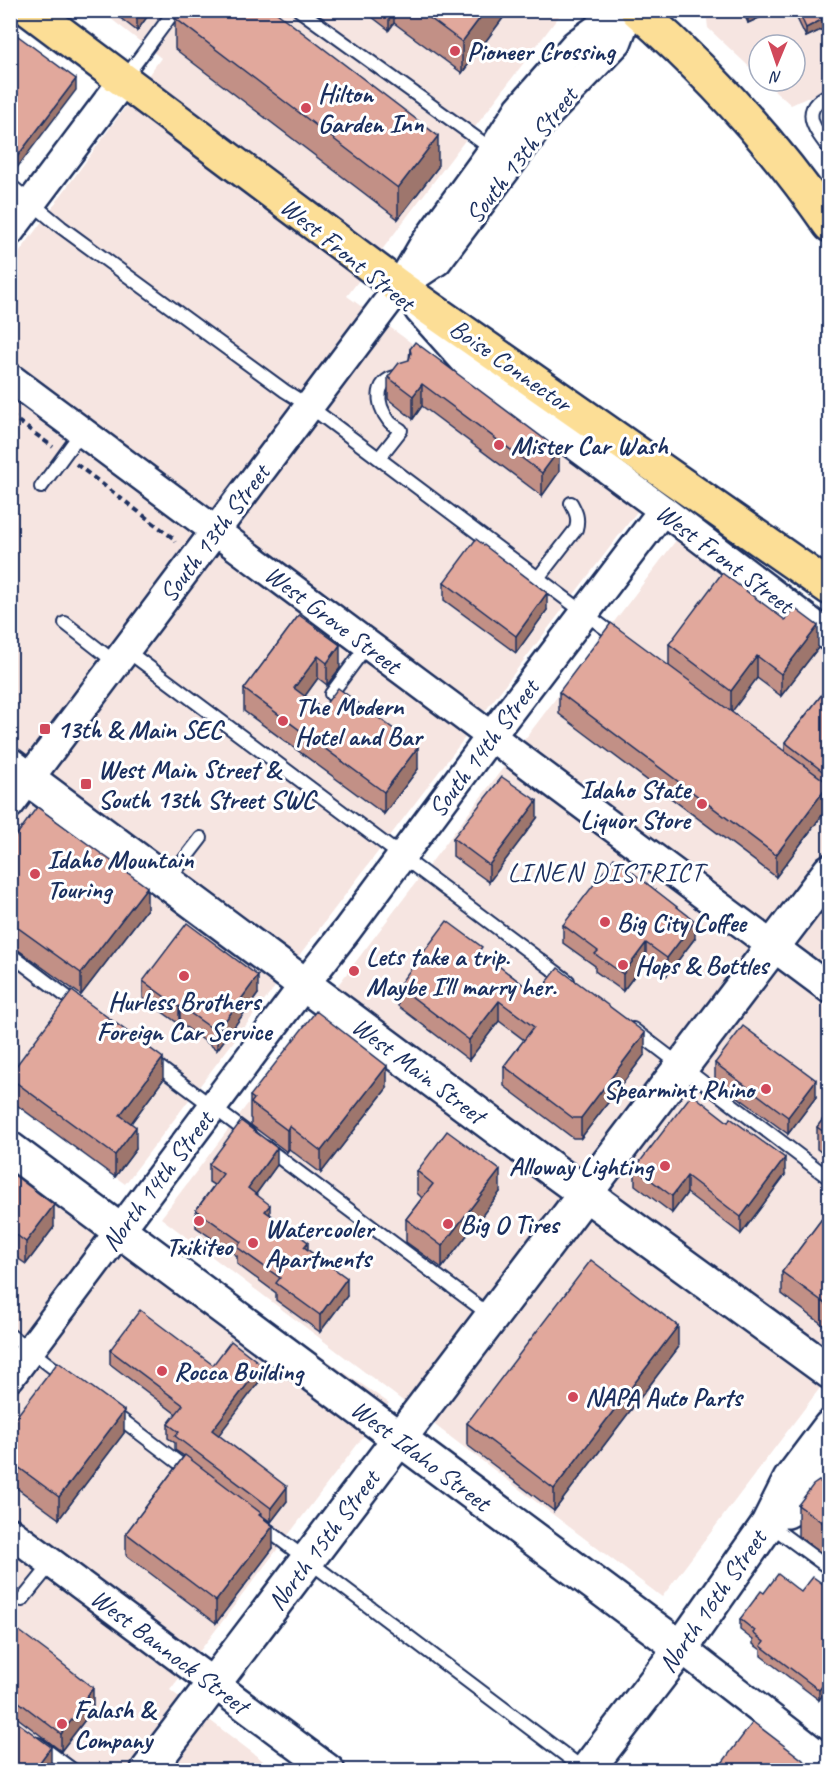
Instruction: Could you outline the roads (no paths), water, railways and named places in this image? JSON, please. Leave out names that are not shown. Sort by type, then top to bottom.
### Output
[{"type":"main road","name":"West Front Street","points":[[30,10],[399,287]]},
{"type":"main road","points":[[637,10],[704,72],[766,141],[830,225]]},
{"type":"main road","name":"Boise Connector","points":[[399,287],[830,588]]},
{"type":"main road","name":"West Main Street","points":[[17,782],[167,882],[585,1194],[830,1372]]},
{"type":"main road","name":"North 15th Street","points":[[156,1768],[214,1683],[830,871]]},
{"type":"main road","name":"West Idaho Street","points":[[10,1149],[681,1648]]},
{"type":"main road","name":"North 16th Street","points":[[586,1770],[681,1648],[768,1524],[790,1480],[830,1426]]},
{"type":"main road","points":[[768,1524],[808,1497],[830,1476]]},
{"type":"street","name":"South 13th Street","points":[[17,782],[121,656],[399,287],[423,246],[493,150],[519,109],[576,44],[623,10]]},
{"type":"street","name":"South 13th Street","points":[[399,287],[437,261],[546,116],[617,42],[628,10]]},
{"type":"street","points":[[10,231],[22,193],[123,81]]},
{"type":"street","name":"West Front Street","points":[[399,287],[473,370],[830,637]]},
{"type":"street","name":"West Grove Street","points":[[10,378],[830,989]]},
{"type":"street","name":"South 14th Street","points":[[304,985],[663,510]]},
{"type":"street","name":"North 14th Street","points":[[10,1377],[21,1342],[120,1231],[304,985]]},
{"type":"street","name":"West Bannock Street","points":[[10,1532],[330,1770]]},
{"type":"street","name":"West Idaho Street","points":[[681,1648],[830,1764]]},
{"type":"lane","points":[[123,81],[175,10]]},
{"type":"lane","points":[[299,10],[493,150]]},
{"type":"lane","points":[[830,94],[813,106],[810,115],[814,128],[830,150]]},
{"type":"lane","points":[[22,193],[61,227],[285,391],[309,406],[631,648]]},
{"type":"lane","points":[[379,458],[401,430],[390,422],[381,406],[381,387],[385,380],[402,376]]},
{"type":"lane","points":[[41,487],[82,431]]},
{"type":"lane","points":[[538,578],[576,529],[577,513],[571,503]]},
{"type":"lane","points":[[65,623],[121,656],[401,857],[578,988]]},
{"type":"lane","points":[[331,694],[368,644]]},
{"type":"lane","points":[[167,882],[201,838]]},
{"type":"lane","points":[[10,954],[89,1014]]},
{"type":"lane","points":[[626,1023],[830,1179]]},
{"type":"lane","points":[[142,1054],[492,1317]]},
{"type":"lane","points":[[21,1342],[78,1386]]},
{"type":"lane","points":[[106,1408],[201,1480]]},
{"type":"lane","points":[[248,1516],[586,1770]]},
{"type":"lane","points":[[768,1524],[830,1569]]},
{"type":"lane","points":[[22,1600],[52,1563]]},
{"type":"lane","points":[[28,1737],[73,1770]]},
{"type":"place","name":"Pioneer Crossing","points":[[455,51]]},
{"type":"place","name":"Hilton Garden Inn","points":[[306,108]]},
{"type":"place","name":"Mister Car Wash","points":[[499,445]]},
{"type":"place","name":"The Modern Hotel and Bar","points":[[283,721]]},
{"type":"place","name":"13th & Main SEC","points":[[45,729]]},
{"type":"place","name":"West Main Street & South 13th Street SWC","points":[[86,784]]},
{"type":"place","name":"Idaho State Liquor Store","points":[[702,804]]},
{"type":"place","name":"Idaho Mountain Touring","points":[[35,874]]},
{"type":"place","name":"Big City Coffee","points":[[605,922]]},
{"type":"place","name":"Hops & Bottles","points":[[623,965]]},
{"type":"place","name":"Lets take a trip. Maybe I'll marry her.","points":[[354,971]]},
{"type":"place","name":"Hurless Brothers Foreign Car Service","points":[[184,976]]},
{"type":"place","name":"Spearmint Rhino","points":[[766,1089]]},
{"type":"place","name":"Alloway Lighting","points":[[665,1166]]},
{"type":"place","name":"Txikiteo","points":[[199,1221]]},
{"type":"place","name":"Big O Tires","points":[[448,1224]]},
{"type":"place","name":"Watercooler Apartments","points":[[253,1243]]},
{"type":"place","name":"Rocca Building","points":[[162,1371]]},
{"type":"place","name":"NAPA Auto Parts","points":[[573,1397]]},
{"type":"place","name":"Falash & Company","points":[[62,1724]]},
{"type":"district","name":"LINEN DISTRICT","points":[[606,872]]}]
